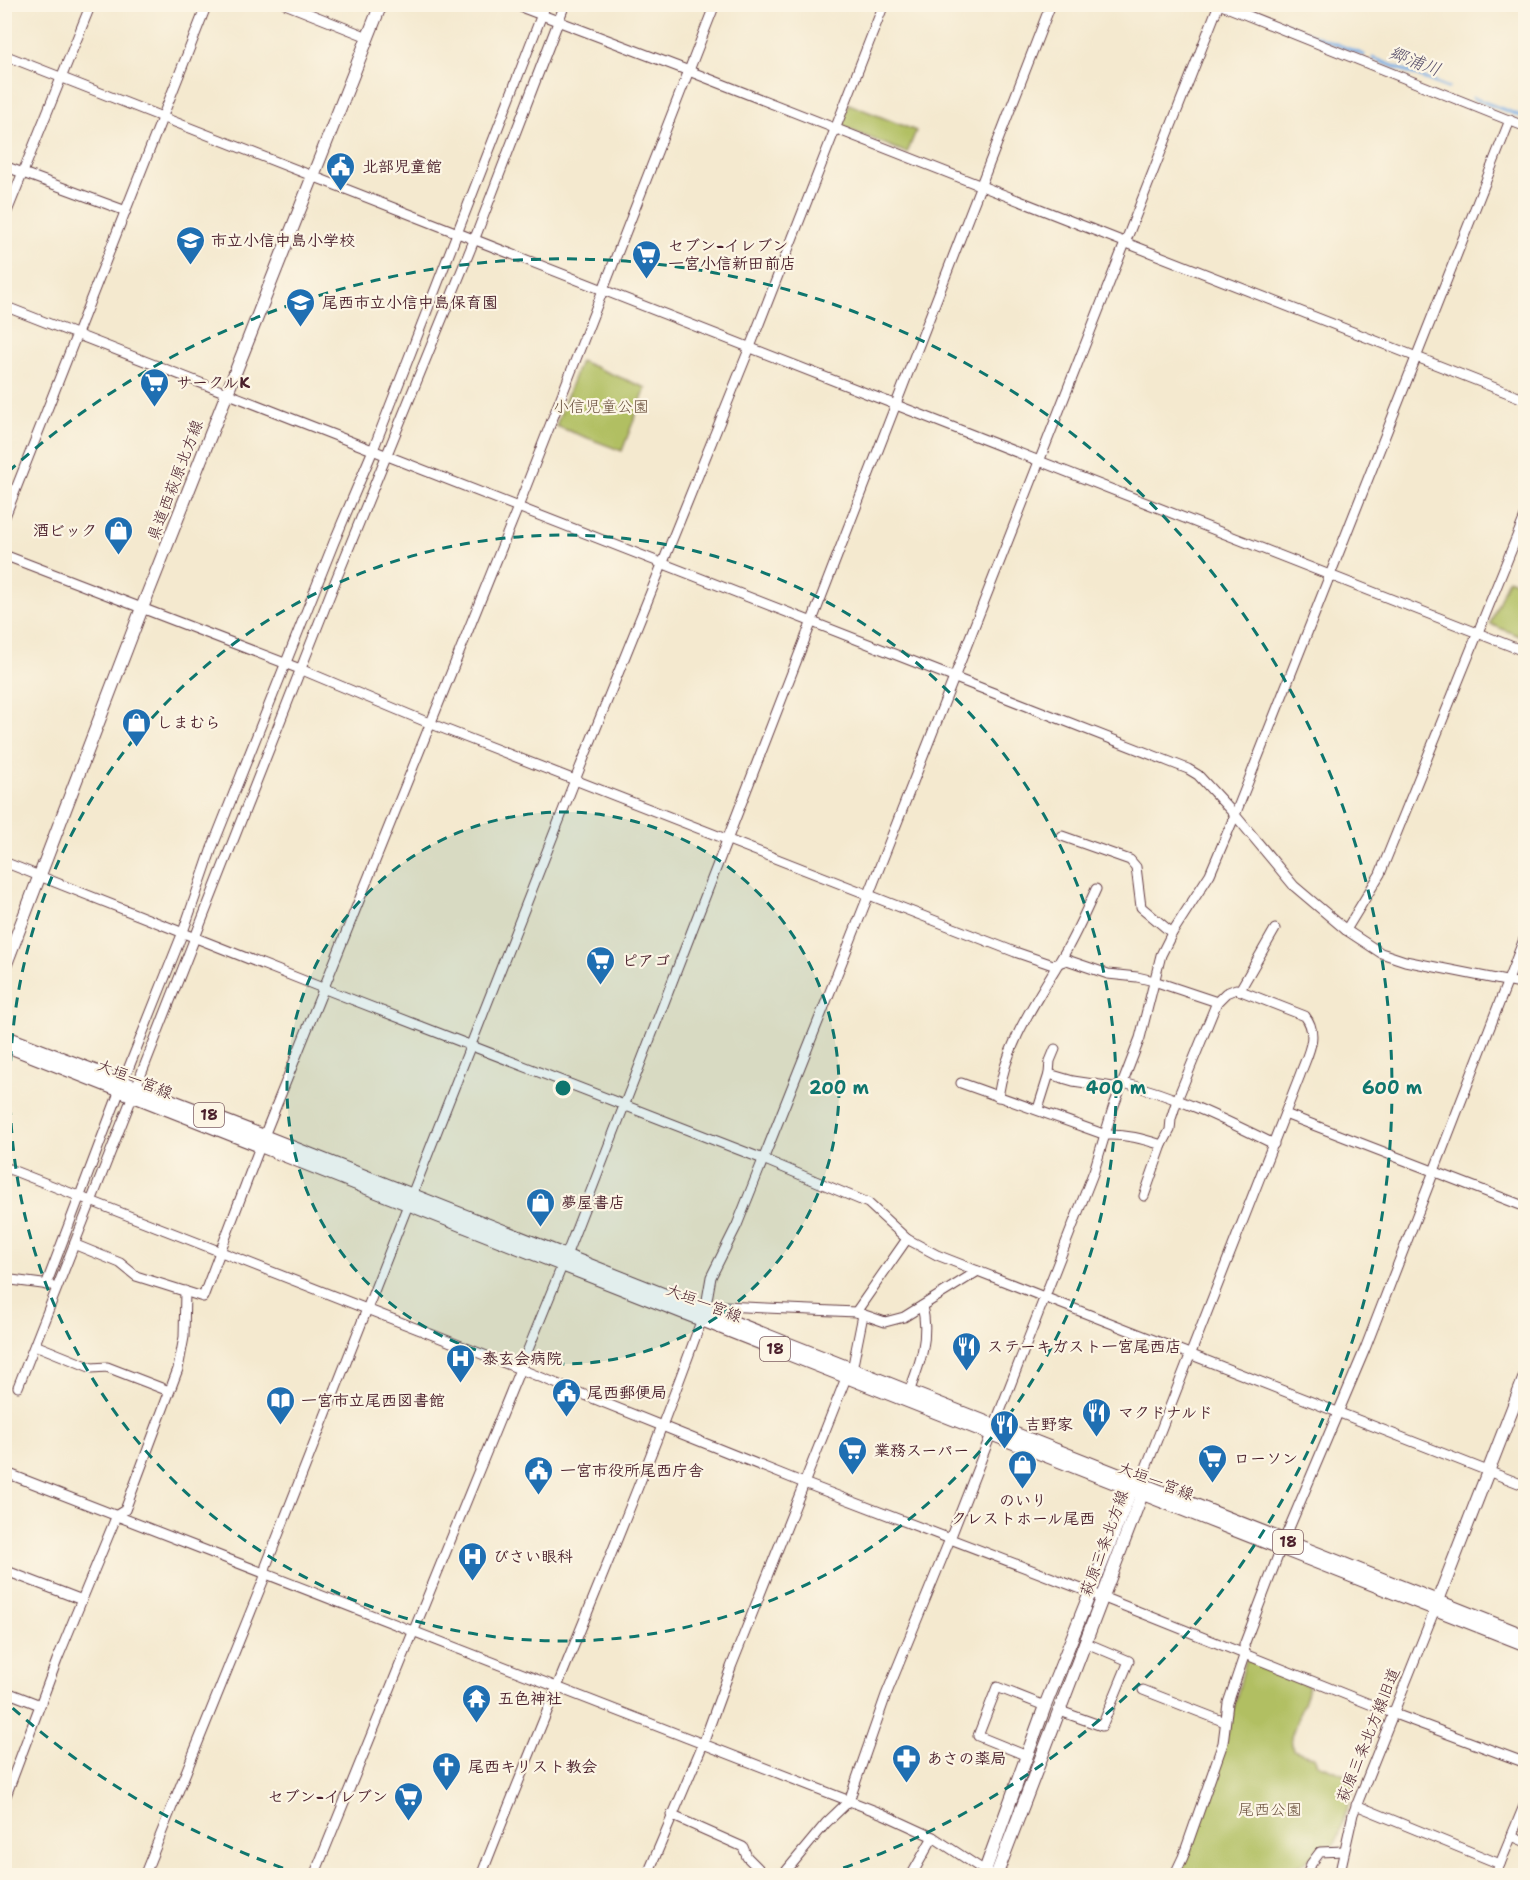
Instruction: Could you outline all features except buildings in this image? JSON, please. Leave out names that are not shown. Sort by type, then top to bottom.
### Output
[{"type":"main road","name":"県道西萩原北方線","points":[[4,969],[142,608],[381,4]]},
{"type":"main road","name":"大垣一宮線","points":[[4,1036],[121,1087]]},
{"type":"main road","name":"大垣一宮線","points":[[4,1045],[262,1141],[993,1429]]},
{"type":"main road","name":"大垣一宮線","points":[[849,1374],[909,1392],[1138,1489],[1436,1605],[1526,1645]]},
{"type":"main road","points":[[1436,1605],[1526,1374]]},
{"type":"main road","name":"萩原三条北方線","points":[[989,1874],[1045,1706],[1096,1594],[1138,1489]]},
{"type":"main road","name":"萩原三条北方線","points":[[989,1874],[1060,1711],[1084,1642],[1096,1594]]},
{"type":"main road","name":"大垣一宮線","points":[[1436,1605],[1526,1636]]},
{"type":"street","points":[[4,519],[207,4]]},
{"type":"street","points":[[285,4],[368,38]]},
{"type":"street","points":[[513,4],[1526,400]]},
{"type":"street","points":[[46,1285],[183,932],[212,848],[373,450],[546,4]]},
{"type":"street","points":[[18,1387],[76,1245],[300,669],[474,238],[565,4]]},
{"type":"street","points":[[76,1245],[120,1263],[136,1276],[203,1297],[262,1141],[518,507],[715,4]]},
{"type":"street","points":[[144,1875],[264,1579],[264,1573],[575,780],[750,347],[884,4]]},
{"type":"street","points":[[314,1875],[564,1261],[1051,4]]},
{"type":"street","points":[[4,219],[90,5]]},
{"type":"street","points":[[481,1875],[558,1687],[703,1316],[711,1277],[763,1160],[1219,5],[1526,127]]},
{"type":"street","points":[[4,55],[1526,652]]},
{"type":"street","points":[[782,1875],[826,1822],[849,1801],[886,1695],[950,1539],[1094,1171],[1140,1038],[1161,955],[1172,933],[1210,874],[1235,815],[1510,120]]},
{"type":"street","points":[[4,166],[126,212]]},
{"type":"street","points":[[4,306],[1188,769],[1198,775],[1235,815],[1294,886],[1346,930],[1381,953],[1405,961],[1526,985]]},
{"type":"street","points":[[1346,930],[1380,874],[1526,514]]},
{"type":"street","points":[[4,555],[300,669],[429,723],[1015,952],[1053,965],[1067,960],[1108,974],[1154,981],[1217,1002]]},
{"type":"street","points":[[1062,836],[1130,860],[1136,867],[1141,907],[1172,933]]},
{"type":"street","points":[[4,862],[868,1203],[908,1239],[937,1255],[1526,1486]]},
{"type":"street","points":[[998,1097],[1009,1052],[1021,1025],[1059,963],[1096,889]]},
{"type":"street","points":[[1240,990],[1275,929]]},
{"type":"street","points":[[1174,1875],[1183,1857],[1223,1743],[1228,1703],[1245,1653],[1244,1645],[1282,1544],[1365,1349],[1526,934]]},
{"type":"street","points":[[1138,1489],[1189,1354],[1274,1144],[1313,1036],[1312,1024],[1305,1016],[1236,989],[1226,993],[1217,1002],[1177,1100],[1170,1130],[1162,1145],[1144,1196]]},
{"type":"street","points":[[1038,1109],[1055,1048]]},
{"type":"street","points":[[1049,1074],[1073,1081],[1143,1088],[1177,1100],[1274,1144]]},
{"type":"street","points":[[962,1083],[1106,1135],[1139,1137],[1162,1145]]},
{"type":"street","points":[[1285,1114],[1526,1207]]},
{"type":"street","points":[[4,1167],[804,1483],[1096,1594],[1392,1713],[1526,1763]]},
{"type":"street","points":[[647,1875],[703,1744],[731,1667],[849,1374],[859,1313],[908,1239]]},
{"type":"street","points":[[703,1316],[724,1306],[859,1313],[885,1322],[904,1317],[978,1272]]},
{"type":"street","points":[[4,1279],[59,1287]]},
{"type":"street","points":[[4,1801],[117,1515],[125,1510],[182,1356],[185,1290]]},
{"type":"street","points":[[909,1392],[919,1366],[925,1340],[922,1306]]},
{"type":"street","points":[[35,1345],[92,1368],[108,1367],[169,1391]]},
{"type":"street","points":[[4,1472],[911,1826],[933,1837],[989,1874]]},
{"type":"street","points":[[4,1570],[82,1600]]},
{"type":"street","name":"萩原三条北方線旧道","points":[[1339,1875],[1343,1851],[1356,1806],[1436,1605]]},
{"type":"street","points":[[1060,1711],[1102,1726],[1129,1661],[1084,1642]]},
{"type":"street","points":[[1027,1756],[978,1736],[997,1687],[1045,1706]]},
{"type":"street","points":[[1143,1690],[1225,1722]]},
{"type":"street","points":[[4,1691],[40,1705]]},
{"type":"street","points":[[1495,1875],[1523,1813],[1526,1801]]},
{"type":"street","points":[[1356,1806],[1500,1864]]},
{"type":"street","points":[[671,1815],[743,1847],[747,1857],[766,1875]]},
{"type":"street","points":[[1512,1836],[1526,1842]]},
{"type":"street","points":[[911,1875],[933,1837]]},
{"type":"street","points":[[1307,1875],[1311,1864],[1320,1852],[1343,1851]]},
{"type":"green space","points":[[849,104],[916,131],[907,153],[841,126]]},
{"type":"green space","name":"小信児童公園","points":[[580,361],[646,388],[622,451],[556,426]]},
{"type":"green space","points":[[1508,579],[1525,586],[1524,638],[1490,624]]},
{"type":"green space","name":"尾西公園","points":[[1246,1659],[1309,1686],[1291,1737],[1293,1750],[1314,1757],[1317,1764],[1357,1780],[1334,1847],[1327,1848],[1302,1864],[1291,1868],[1288,1875],[1181,1876],[1228,1732]]},
{"type":"waterway","name":"郷浦川","points":[[1235,4],[1364,55]]},
{"type":"waterway","name":"郷浦川","points":[[1373,58],[1448,88]]},
{"type":"waterway","name":"郷浦川","points":[[1473,98],[1526,118]]},
{"type":"place","name":"北部児童館","points":[[341,192]]},
{"type":"place","name":"市立小信中島小学校","points":[[190,266]]},
{"type":"place","name":"セブン-イレブン 一宮小信新田前店","points":[[647,280]]},
{"type":"place","name":"尾西市立小信中島保育園","points":[[301,328]]},
{"type":"place","name":"サークルK","points":[[155,408]]},
{"type":"place","name":"酒ビック","points":[[118,556]]},
{"type":"place","name":"しまむら","points":[[136,748]]},
{"type":"place","name":"ピアゴ","points":[[601,986]]},
{"type":"place","name":"夢屋書店","points":[[540,1228]]},
{"type":"place","name":"ステーキガスト一宮尾西店","points":[[966,1372]]},
{"type":"place","name":"泰玄会病院","points":[[461,1384]]},
{"type":"place","name":"尾西郵便局","points":[[566,1418]]},
{"type":"place","name":"一宮市立尾西図書館","points":[[280,1426]]},
{"type":"place","name":"マクドナルド","points":[[1097,1438]]},
{"type":"place","name":"吉野家","points":[[1004,1450]]},
{"type":"place","name":"業務スーパー","points":[[853,1476]]},
{"type":"place","name":"ローソン","points":[[1213,1484]]},
{"type":"place","name":"のいり クレストホール尾西","points":[[1023,1490]]},
{"type":"place","name":"一宮市役所尾西庁舎","points":[[539,1496]]},
{"type":"place","name":"びさい眼科","points":[[472,1582]]},
{"type":"place","name":"五色神社","points":[[477,1724]]},
{"type":"place","name":"あさの薬局","points":[[906,1784]]},
{"type":"place","name":"尾西キリスト教会","points":[[447,1792]]},
{"type":"place","name":"セブン-イレブン","points":[[409,1822]]}]
